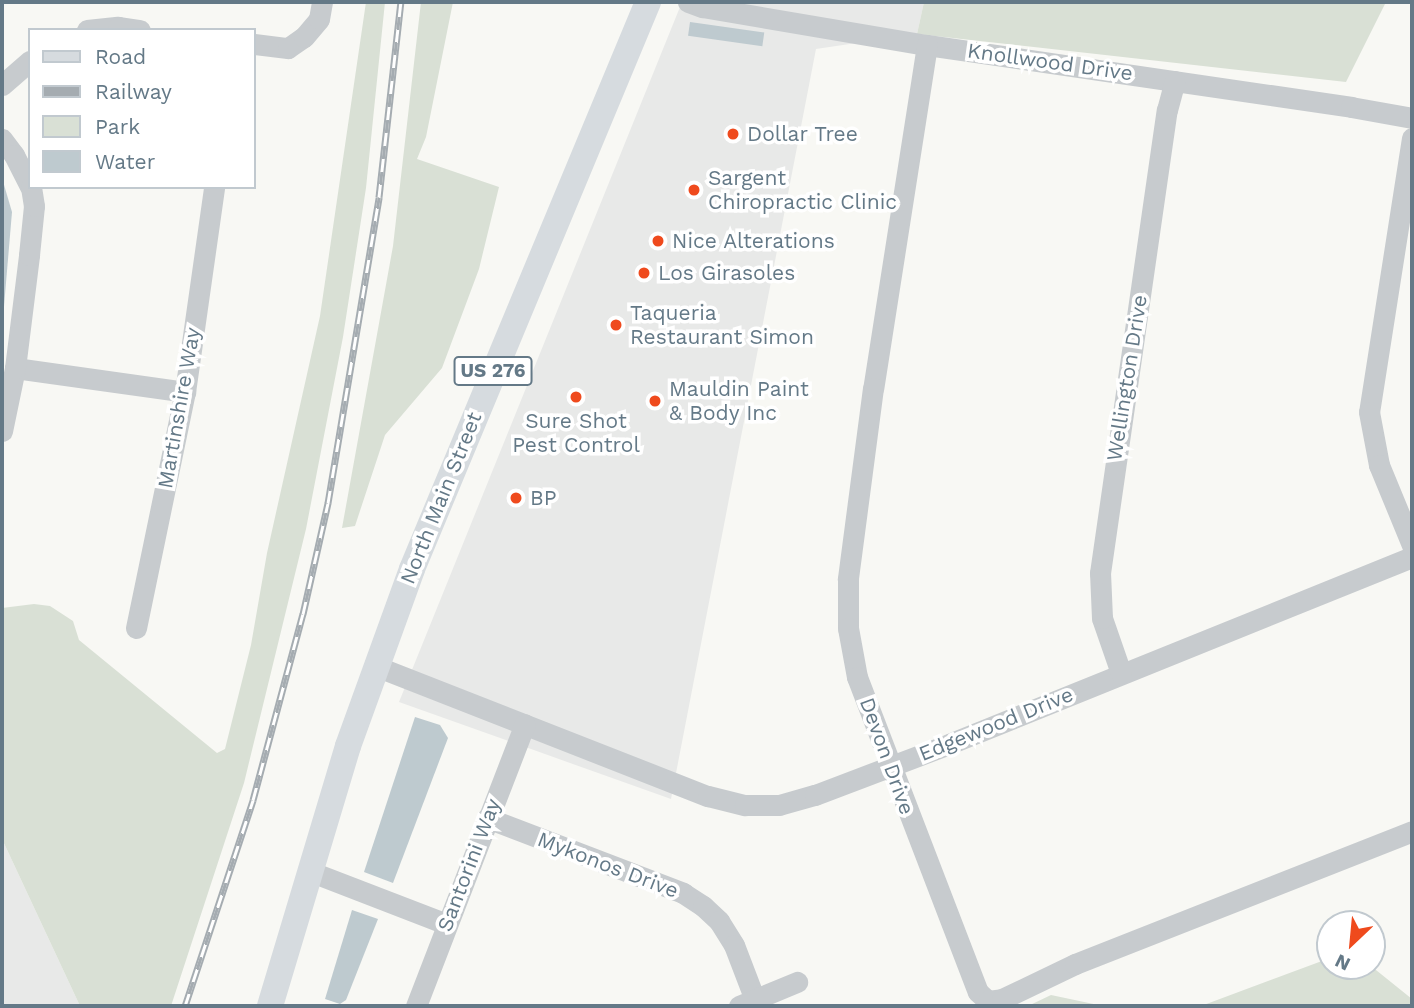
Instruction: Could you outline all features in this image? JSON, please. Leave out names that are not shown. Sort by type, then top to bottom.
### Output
[{"type":"main road","name":"North Main Street","points":[[270,1006],[348,746],[454,462],[648,2]]},
{"type":"street","points":[[256,44],[288,48],[304,37],[319,19],[322,2]]},
{"type":"street","name":"Knollwood Drive","points":[[688,2],[702,7],[927,45],[1412,118]]},
{"type":"street","points":[[108,28],[125,28]]},
{"type":"street","name":"Devon Drive","points":[[927,45],[873,388],[847,591],[851,653],[972,980],[982,997],[988,1001],[1002,999],[1075,964],[1412,831]]},
{"type":"street","points":[[2,85],[28,63]]},
{"type":"street","name":"Wellington Drive","points":[[1121,673],[1102,618],[1100,573],[1167,110],[1175,81]]},
{"type":"street","points":[[1412,138],[1369,412],[1379,465],[1412,545]]},
{"type":"street","points":[[2,139],[28,182]]},
{"type":"street","points":[[2,431],[15,368],[34,206],[31,189]]},
{"type":"street","name":"Martinshire Way","points":[[136,628],[185,392],[214,189]]},
{"type":"street","points":[[15,368],[185,392]]},
{"type":"street","name":"Edgewood Drive","points":[[378,667],[709,796],[764,807],[794,802],[891,766],[1412,558]]},
{"type":"street","name":"Santorini Way","points":[[416,1006],[525,724]]},
{"type":"street","name":"Mykonos Drive","points":[[488,818],[683,893],[704,906],[719,920],[734,945],[747,1003]]},
{"type":"street","points":[[309,871],[446,925]]},
{"type":"street","points":[[747,1003],[797,982]]},
{"type":"shaded area","points":[[682,2],[924,2],[917,34],[816,49],[671,799],[399,702]]},
{"type":"shaded area","points":[[2,839],[80,1006],[2,1006]]},
{"type":"green space","points":[[366,2],[385,2],[366,188],[343,337],[306,529],[244,783],[171,1006],[80,1006],[2,839],[2,608],[34,604],[50,606],[73,621],[79,640],[217,753],[225,749],[251,645],[267,553],[320,316]]},
{"type":"green space","points":[[421,2],[453,2],[426,137],[417,159],[499,187],[479,269],[442,368],[385,435],[355,526],[342,528],[393,246]]},
{"type":"green space","points":[[924,2],[1386,2],[1346,82],[917,34]]},
{"type":"green space","points":[[1316,963],[1316,980],[1386,978],[1412,999],[1412,1006],[1201,1006]]},
{"type":"green space","points":[[1051,995],[1103,1006],[1028,1006]]},
{"type":"water","points":[[690,22],[764,32],[762,46],[688,36]]},
{"type":"water","points":[[2,178],[12,212],[2,330]]},
{"type":"water","points":[[415,717],[440,725],[448,738],[393,883],[364,872]]},
{"type":"water","points":[[352,910],[378,919],[346,1000],[340,1004],[325,999]]},
{"type":"railway","points":[[185,1006],[253,800],[303,614],[328,503],[379,197],[401,2]]},
{"type":"place","name":"Dollar Tree","points":[[733,134]]},
{"type":"place","name":"Sargent Chiropractic Clinic","points":[[694,190]]},
{"type":"place","name":"Nice Alterations","points":[[658,241]]},
{"type":"place","name":"Los Girasoles","points":[[644,273]]},
{"type":"place","name":"Taqueria Restaurant Simon","points":[[616,325]]},
{"type":"place","name":"Sure Shot Pest Control","points":[[576,397]]},
{"type":"place","name":"Mauldin Paint & Body Inc","points":[[655,401]]},
{"type":"place","name":"BP","points":[[516,498]]}]
